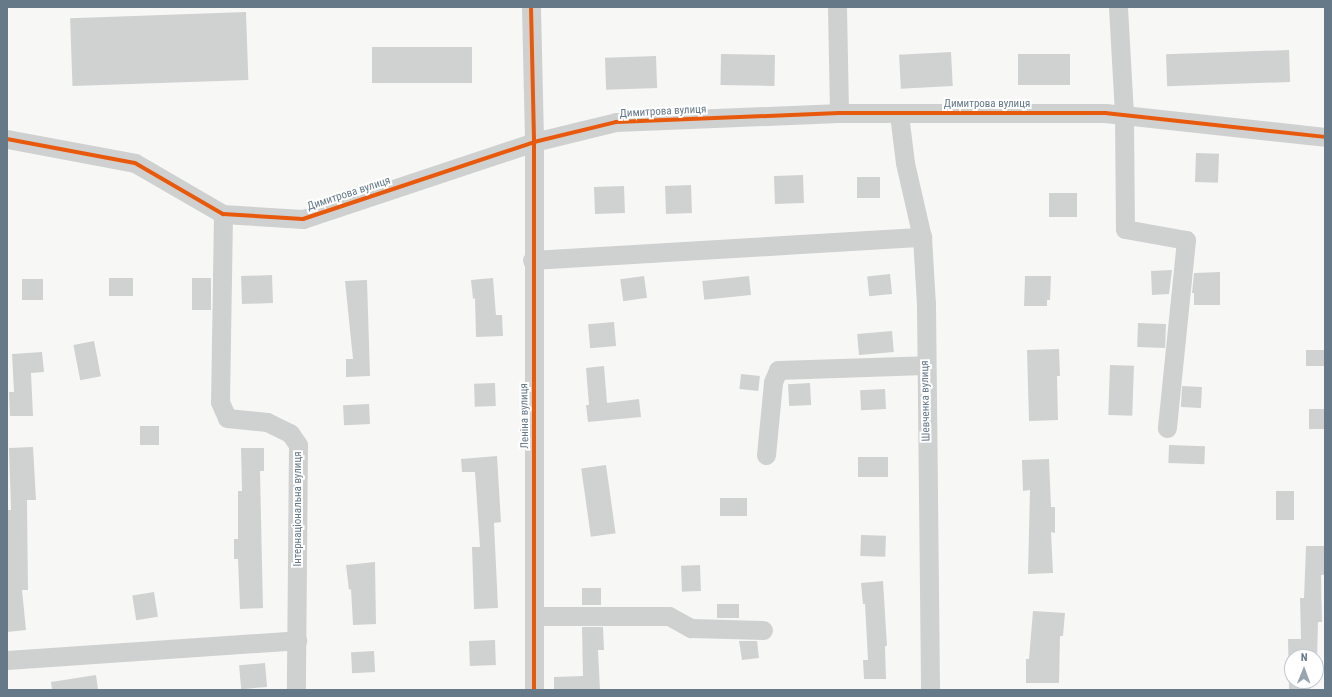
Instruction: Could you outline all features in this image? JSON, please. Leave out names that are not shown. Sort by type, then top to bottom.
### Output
[{"type":"street","name":"Леніна вулиця","points":[[531,7],[534,142],[532,260],[536,616],[534,690]]},
{"type":"street","points":[[837,7],[839,113]]},
{"type":"street","points":[[1118,7],[1124,116],[1125,229],[1186,240],[1167,428]]},
{"type":"street","name":"Димитрова вулиця","points":[[7,139],[135,162],[223,214],[303,219],[534,142],[616,122],[839,113],[1105,113],[1325,137]]},
{"type":"street","name":"Шевченка вулиця","points":[[899,114],[905,163],[922,237],[930,690]]},
{"type":"street","name":"Інтернаціональна вулиця","points":[[223,214],[220,402],[227,418],[267,422],[290,433],[298,445],[296,690]]},
{"type":"street","points":[[532,260],[922,237]]},
{"type":"street","points":[[766,455],[773,382],[778,370],[925,364]]},
{"type":"street","points":[[536,616],[669,616],[691,628],[763,630]]},
{"type":"street","points":[[7,660],[296,640]]},
{"type":"building","points":[[246,12],[248,80],[72,86],[70,18]]},
{"type":"building","points":[[372,47],[472,47],[472,83],[372,83]]},
{"type":"building","points":[[1289,50],[1290,82],[1167,86],[1166,54]]},
{"type":"building","points":[[951,52],[953,86],[901,89],[899,55]]},
{"type":"building","points":[[721,54],[775,55],[774,86],[720,85]]},
{"type":"building","points":[[1018,54],[1070,54],[1070,85],[1018,85]]},
{"type":"building","points":[[656,56],[657,88],[606,90],[605,58]]},
{"type":"building","points":[[1196,153],[1219,154],[1218,183],[1195,182]]},
{"type":"building","points":[[803,175],[804,203],[775,204],[774,176]]},
{"type":"building","points":[[857,177],[880,177],[880,198],[857,198]]},
{"type":"building","points":[[691,185],[692,213],[666,214],[665,186]]},
{"type":"building","points":[[624,186],[625,213],[595,214],[594,187]]},
{"type":"building","points":[[1049,193],[1077,193],[1077,217],[1049,217]]},
{"type":"building","points":[[1172,270],[1169,294],[1152,295],[1151,271]]},
{"type":"building","points":[[1220,272],[1220,305],[1194,305],[1194,293],[1192,293],[1194,273]]},
{"type":"building","points":[[890,274],[892,294],[869,296],[867,276]]},
{"type":"building","points":[[272,275],[273,303],[242,304],[241,276]]},
{"type":"building","points":[[644,276],[647,298],[623,301],[620,279]]},
{"type":"building","points":[[749,276],[751,295],[704,300],[702,281]]},
{"type":"building","points":[[1025,276],[1051,276],[1050,300],[1047,300],[1047,306],[1024,306]]},
{"type":"building","points":[[109,278],[133,278],[133,296],[109,296]]},
{"type":"building","points":[[192,278],[211,278],[211,310],[192,310]]},
{"type":"building","points":[[493,278],[496,315],[502,315],[503,336],[476,337],[475,298],[473,299],[471,280]]},
{"type":"building","points":[[22,279],[43,279],[43,300],[22,300]]},
{"type":"building","points":[[367,280],[370,376],[346,377],[346,359],[353,359],[345,281]]},
{"type":"building","points":[[614,322],[616,346],[590,348],[588,324]]},
{"type":"building","points":[[1138,323],[1166,324],[1165,348],[1137,347]]},
{"type":"building","points":[[892,331],[894,352],[859,355],[857,334]]},
{"type":"building","points":[[94,341],[101,376],[80,380],[73,345]]},
{"type":"building","points":[[1059,349],[1060,376],[1057,376],[1058,420],[1029,421],[1027,350]]},
{"type":"building","points":[[1306,350],[1325,350],[1325,366],[1306,366]]},
{"type":"building","points":[[42,352],[44,372],[31,373],[33,416],[10,416],[9,392],[14,392],[12,354]]},
{"type":"building","points":[[1110,365],[1134,366],[1132,416],[1108,415]]},
{"type":"building","points":[[604,366],[607,403],[639,399],[641,417],[588,422],[586,405],[589,405],[586,368]]},
{"type":"building","points":[[741,374],[760,376],[758,391],[739,389]]},
{"type":"building","points":[[495,383],[496,406],[475,407],[474,384]]},
{"type":"building","points":[[810,383],[811,405],[789,406],[788,384]]},
{"type":"building","points":[[1182,386],[1202,387],[1201,408],[1181,407]]},
{"type":"building","points":[[885,389],[886,409],[861,410],[860,390]]},
{"type":"building","points":[[369,404],[370,424],[344,425],[343,405]]},
{"type":"building","points":[[1309,409],[1325,409],[1325,429],[1309,429]]},
{"type":"building","points":[[140,426],[159,426],[159,445],[140,445]]},
{"type":"building","points":[[1169,445],[1205,446],[1204,464],[1168,463]]},
{"type":"building","points":[[33,447],[36,500],[27,500],[28,590],[22,590],[26,630],[7,632],[7,510],[11,510],[9,448]]},
{"type":"building","points":[[241,448],[264,448],[264,471],[260,471],[263,608],[240,609],[238,559],[234,559],[234,539],[238,539],[238,491],[242,491]]},
{"type":"building","points":[[497,456],[501,522],[494,523],[498,608],[474,609],[472,547],[480,547],[475,472],[462,472],[461,459]]},
{"type":"building","points":[[858,457],[888,457],[888,477],[858,477]]},
{"type":"building","points":[[1049,459],[1051,507],[1055,507],[1055,533],[1051,532],[1053,573],[1028,574],[1030,490],[1023,491],[1022,460]]},
{"type":"building","points":[[606,465],[616,533],[591,537],[581,468]]},
{"type":"building","points":[[1276,491],[1294,491],[1294,520],[1276,520]]},
{"type":"building","points":[[720,498],[747,498],[747,516],[720,516]]},
{"type":"building","points":[[861,535],[886,536],[885,557],[860,556]]},
{"type":"building","points":[[1306,546],[1325,546],[1325,575],[1321,575],[1322,622],[1318,622],[1317,649],[1288,649],[1288,639],[1301,639],[1300,598],[1304,598]]},
{"type":"building","points":[[375,562],[376,624],[353,625],[351,589],[349,590],[346,565]]},
{"type":"building","points":[[700,565],[701,591],[682,592],[681,566]]},
{"type":"building","points":[[883,581],[887,646],[885,646],[886,679],[864,679],[863,660],[868,660],[865,604],[863,604],[861,583]]},
{"type":"building","points":[[582,588],[601,588],[601,605],[582,605]]},
{"type":"building","points":[[154,592],[158,617],[136,620],[132,595]]},
{"type":"building","points":[[717,604],[739,604],[739,618],[717,618]]},
{"type":"building","points":[[1033,611],[1065,613],[1063,636],[1060,636],[1059,683],[1026,683],[1026,659],[1029,659]]},
{"type":"building","points":[[582,627],[603,627],[604,650],[598,650],[600,690],[554,690],[554,677],[583,676]]},
{"type":"building","points":[[495,640],[496,665],[470,666],[469,641]]},
{"type":"building","points":[[739,641],[757,641],[759,658],[742,660]]},
{"type":"building","points":[[374,651],[375,672],[352,673],[351,652]]},
{"type":"building","points":[[265,663],[267,687],[241,689],[239,665]]},
{"type":"building","points":[[96,675],[98,690],[52,690],[51,682]]},
{"type":"building","points":[[1289,689],[1310,689],[1310,690]]},
{"type":"cycle path","points":[[531,7],[534,142],[534,690]]},
{"type":"cycle path","points":[[7,139],[135,163],[223,214],[303,219],[534,142],[616,122],[839,113],[1105,113],[1325,137]]}]
